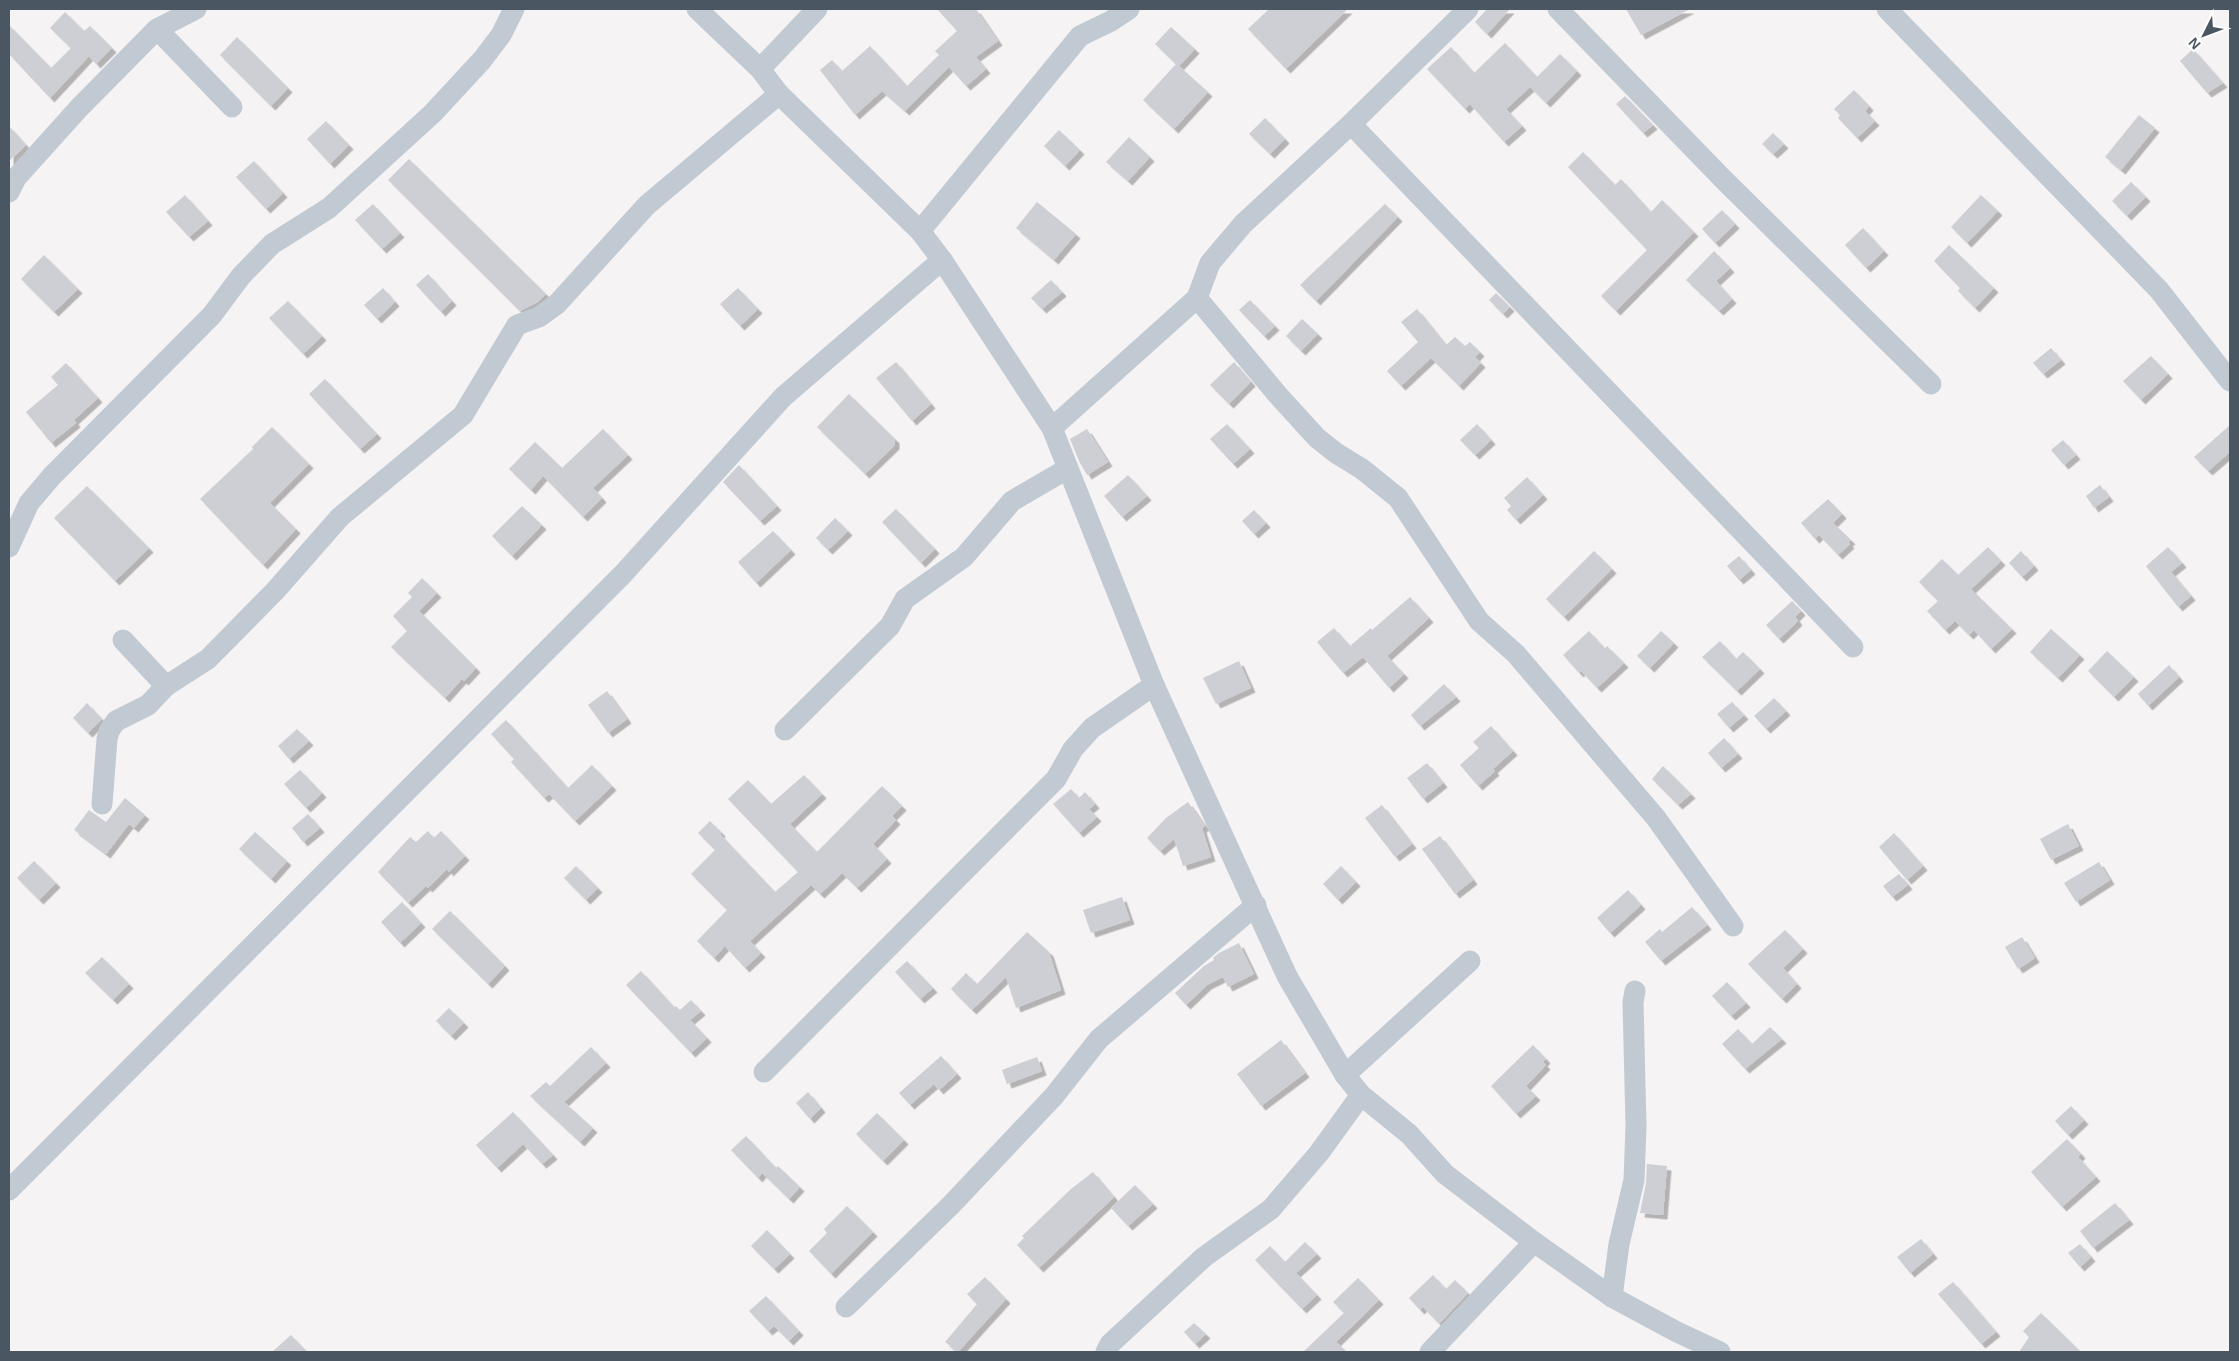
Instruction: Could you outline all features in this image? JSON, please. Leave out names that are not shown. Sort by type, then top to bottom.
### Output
[{"type":"street","points":[[11,182],[79,108],[157,29],[196,9]]},
{"type":"street","points":[[9,547],[29,503],[52,476],[212,315],[241,276],[272,244],[329,208],[433,113],[482,60],[501,35],[514,9]]},
{"type":"street","points":[[697,9],[760,69],[779,94],[920,230],[942,260],[1052,428],[1154,686],[1256,905],[1286,976],[1345,1075],[1361,1095],[1408,1134],[1445,1174],[1534,1242],[1612,1297],[1677,1332],[1720,1352]]},
{"type":"street","points":[[760,69],[817,9]]},
{"type":"street","points":[[920,230],[1080,36],[1128,9]]},
{"type":"street","points":[[1052,428],[1197,298],[1210,262],[1238,231],[1468,9]]},
{"type":"street","points":[[1558,9],[1724,180],[1931,384]]},
{"type":"street","points":[[1887,9],[2159,290],[2230,381]]},
{"type":"street","points":[[157,29],[232,107]]},
{"type":"street","points":[[102,804],[107,739],[109,731],[116,721],[148,705],[166,686],[208,659],[275,591],[340,517],[464,415],[517,325],[539,317],[556,304],[646,205],[779,94]]},
{"type":"street","points":[[1351,124],[1853,647]]},
{"type":"street","points":[[9,1190],[623,574],[783,397],[942,260]]},
{"type":"street","points":[[1197,298],[1317,438],[1336,453],[1362,469],[1398,498],[1479,621],[1516,654],[1656,818],[1733,926]]},
{"type":"street","points":[[785,730],[890,626],[905,600],[964,557],[1012,501],[1067,469]]},
{"type":"street","points":[[123,640],[166,686]]},
{"type":"street","points":[[764,1072],[1056,779],[1073,749],[1092,728],[1154,686]]},
{"type":"street","points":[[846,1307],[951,1205],[1027,1125],[1054,1096],[1099,1039],[1256,905]]},
{"type":"street","points":[[1345,1075],[1470,961]]},
{"type":"street","points":[[1612,1297],[1619,1244],[1634,1180],[1636,1126],[1633,1002],[1635,991]]},
{"type":"street","points":[[1106,1352],[1110,1344],[1204,1257],[1271,1210],[1320,1153],[1361,1095]]},
{"type":"street","points":[[1430,1352],[1534,1242]]},
{"type":"building","points":[[937,9],[976,9],[998,41],[976,57],[986,69],[966,86],[949,67],[905,111],[882,91],[855,115],[820,70],[832,60],[842,71],[870,46],[907,86],[939,55],[935,51],[957,31]]},
{"type":"building","points":[[1269,9],[1348,9],[1286,69],[1248,29]]},
{"type":"building","points":[[1487,9],[1510,9],[1487,34],[1475,22]]},
{"type":"building","points":[[1626,9],[1690,9],[1641,35]]},
{"type":"building","points":[[65,12],[84,31],[90,26],[112,48],[96,64],[89,56],[50,98],[9,54],[9,25],[51,68],[71,48],[50,28]]},
{"type":"building","points":[[1171,27],[1195,49],[1179,66],[1208,92],[1174,129],[1143,100],[1176,64],[1155,44]]},
{"type":"building","points":[[237,37],[288,88],[271,106],[220,55]]},
{"type":"building","points":[[1505,43],[1537,77],[1560,54],[1577,71],[1546,103],[1530,87],[1506,109],[1522,126],[1504,142],[1470,104],[1465,109],[1427,69],[1451,47],[1474,73]]},
{"type":"building","points":[[2193,49],[2223,83],[2207,93],[2180,61]]},
{"type":"building","points":[[1854,90],[1869,106],[1865,111],[1875,121],[1857,138],[1838,118],[1840,115],[1834,109]]},
{"type":"building","points":[[1625,96],[1653,125],[1643,133],[1616,104]]},
{"type":"building","points":[[2139,115],[2155,128],[2121,170],[2105,157]]},
{"type":"building","points":[[1265,118],[1285,139],[1270,154],[1249,134]]},
{"type":"building","points":[[326,121],[349,145],[330,164],[307,139]]},
{"type":"building","points":[[9,126],[26,145],[9,161]]},
{"type":"building","points":[[1059,130],[1080,150],[1065,166],[1044,146]]},
{"type":"building","points":[[1773,133],[1784,144],[1773,154],[1762,144]]},
{"type":"building","points":[[1129,137],[1150,157],[1128,181],[1106,162]]},
{"type":"building","points":[[1583,152],[1615,185],[1621,179],[1651,212],[1662,200],[1694,232],[1616,311],[1601,296],[1647,250],[1568,167]]},
{"type":"building","points":[[409,159],[546,294],[538,302],[520,311],[388,180]]},
{"type":"building","points":[[254,161],[283,193],[266,209],[236,177]]},
{"type":"building","points":[[2131,182],[2146,197],[2127,216],[2112,201]]},
{"type":"building","points":[[185,195],[208,221],[189,237],[166,212]]},
{"type":"building","points":[[1981,195],[1998,211],[1967,243],[1951,227]]},
{"type":"building","points":[[1037,202],[1076,234],[1054,260],[1016,228]]},
{"type":"building","points":[[373,204],[400,233],[382,249],[355,220]]},
{"type":"building","points":[[1385,204],[1398,217],[1316,301],[1300,285]]},
{"type":"building","points":[[1722,210],[1735,224],[1715,243],[1702,229]]},
{"type":"building","points":[[1863,228],[1884,251],[1866,268],[1845,245]]},
{"type":"building","points":[[1949,245],[1994,288],[1975,308],[1958,291],[1960,288],[1934,261]]},
{"type":"building","points":[[1714,251],[1730,268],[1716,281],[1732,299],[1719,311],[1686,280]]},
{"type":"building","points":[[44,255],[78,289],[54,312],[21,279]]},
{"type":"building","points":[[428,274],[452,301],[441,312],[416,285]]},
{"type":"building","points":[[1051,280],[1062,292],[1042,309],[1031,298]]},
{"type":"building","points":[[383,288],[395,302],[377,319],[364,305]]},
{"type":"building","points":[[738,288],[758,309],[740,326],[720,304]]},
{"type":"building","points":[[1496,293],[1510,307],[1503,314],[1489,300]]},
{"type":"building","points":[[1250,300],[1275,326],[1264,336],[1239,310]]},
{"type":"building","points":[[288,301],[322,336],[303,354],[269,318]]},
{"type":"building","points":[[1417,309],[1446,345],[1455,337],[1465,346],[1470,342],[1480,352],[1475,357],[1481,363],[1459,386],[1431,358],[1401,386],[1387,371],[1418,342],[1401,322]]},
{"type":"building","points":[[1302,319],[1318,334],[1301,351],[1286,336]]},
{"type":"building","points":[[2051,348],[2061,360],[2043,374],[2033,363]]},
{"type":"building","points":[[2151,356],[2168,374],[2141,400],[2123,381]]},
{"type":"building","points":[[896,362],[931,404],[912,421],[876,378]]},
{"type":"building","points":[[1234,362],[1251,382],[1229,404],[1210,385]]},
{"type":"building","points":[[66,363],[98,398],[74,420],[76,423],[51,443],[26,412],[58,385],[51,377]]},
{"type":"building","points":[[325,379],[377,434],[360,449],[309,394]]},
{"type":"building","points":[[849,394],[895,439],[895,445],[865,474],[817,427]]},
{"type":"building","points":[[1227,424],[1250,449],[1233,464],[1210,439]]},
{"type":"building","points":[[1477,424],[1491,440],[1475,455],[1460,440]]},
{"type":"building","points":[[2230,425],[2230,452],[2208,471],[2194,457]]},
{"type":"building","points":[[272,427],[309,464],[270,503],[296,529],[263,565],[200,499],[253,449],[252,447]]},
{"type":"building","points":[[603,429],[628,455],[593,488],[602,498],[583,517],[543,476],[531,490],[509,469],[535,442],[562,468]]},
{"type":"building","points":[[1087,429],[1108,462],[1087,475],[1070,439]]},
{"type":"building","points":[[2063,440],[2076,455],[2064,465],[2051,450]]},
{"type":"building","points":[[739,465],[777,506],[760,521],[723,482]]},
{"type":"building","points":[[1128,475],[1147,496],[1122,517],[1104,496]]},
{"type":"building","points":[[1527,477],[1543,495],[1516,520],[1507,510],[1511,506],[1504,498]]},
{"type":"building","points":[[2100,485],[2109,497],[2094,508],[2086,496]]},
{"type":"building","points":[[87,486],[149,548],[115,581],[54,518]]},
{"type":"building","points":[[1828,499],[1842,514],[1833,523],[1851,540],[1848,542],[1850,544],[1838,555],[1819,535],[1815,539],[1801,523]]},
{"type":"building","points":[[522,506],[542,525],[512,556],[492,536]]},
{"type":"building","points":[[896,509],[935,549],[921,563],[882,522]]},
{"type":"building","points":[[1254,510],[1266,523],[1254,534],[1242,521]]},
{"type":"building","points":[[835,518],[848,531],[828,550],[816,538]]},
{"type":"building","points":[[773,531],[791,550],[756,583],[738,562]]},
{"type":"building","points":[[1988,547],[2001,561],[1971,589],[2012,629],[1991,649],[1974,630],[1969,635],[1955,621],[1945,630],[1927,611],[1938,601],[1919,582],[1942,559],[1958,575]]},
{"type":"building","points":[[2168,547],[2182,563],[2171,572],[2191,596],[2178,607],[2146,566]]},
{"type":"building","points":[[1594,551],[1612,569],[1564,617],[1546,599]]},
{"type":"building","points":[[2021,551],[2034,566],[2022,577],[2009,563]]},
{"type":"building","points":[[1739,556],[1751,570],[1739,580],[1727,566]]},
{"type":"building","points":[[422,578],[437,593],[419,611],[476,668],[464,681],[462,679],[445,698],[391,647],[407,631],[393,616],[412,597],[408,593]]},
{"type":"building","points":[[1410,597],[1429,618],[1387,656],[1404,674],[1389,688],[1363,657],[1343,673],[1317,642],[1334,628],[1350,646],[1371,628],[1372,630]]},
{"type":"building","points":[[1792,601],[1801,611],[1795,617],[1798,621],[1779,639],[1766,625]]},
{"type":"building","points":[[2051,629],[2080,655],[2058,678],[2030,652]]},
{"type":"building","points":[[1589,631],[1605,649],[1607,646],[1624,663],[1597,688],[1581,671],[1579,673],[1563,655]]},
{"type":"building","points":[[1661,631],[1674,643],[1650,668],[1637,656]]},
{"type":"building","points":[[1720,641],[1736,659],[1743,652],[1760,669],[1737,691],[1702,657]]},
{"type":"building","points":[[2107,651],[2134,677],[2114,697],[2088,671]]},
{"type":"building","points":[[1239,661],[1251,688],[1216,704],[1203,678]]},
{"type":"building","points":[[2169,665],[2179,677],[2148,706],[2138,694]]},
{"type":"building","points":[[1444,684],[1456,697],[1420,726],[1411,715]]},
{"type":"building","points":[[607,691],[627,719],[608,733],[588,705]]},
{"type":"building","points":[[1774,698],[1786,711],[1766,729],[1754,716]]},
{"type":"building","points":[[1732,702],[1744,715],[1729,728],[1717,714]]},
{"type":"building","points":[[87,703],[102,719],[88,733],[73,718]]},
{"type":"building","points":[[506,720],[568,788],[592,765],[612,786],[575,821],[549,794],[544,798],[511,762],[514,759],[491,734]]},
{"type":"building","points":[[1491,726],[1513,751],[1478,786],[1460,765],[1479,748],[1473,742]]},
{"type":"building","points":[[297,729],[309,741],[289,759],[278,746]]},
{"type":"building","points":[[1724,738],[1738,754],[1721,768],[1708,753]]},
{"type":"building","points":[[1427,763],[1443,783],[1423,799],[1407,778]]},
{"type":"building","points":[[1663,766],[1691,794],[1678,805],[1652,779]]},
{"type":"building","points":[[300,770],[322,793],[306,808],[284,784]]},
{"type":"building","points":[[804,775],[822,794],[790,824],[817,852],[882,786],[902,806],[892,816],[896,820],[873,844],[887,859],[857,888],[842,873],[820,894],[811,885],[750,941],[761,953],[745,968],[725,946],[714,958],[697,941],[727,910],[691,874],[715,850],[698,833],[710,821],[775,892],[798,872],[728,799],[748,780],[771,804]]},
{"type":"building","points":[[1071,789],[1079,798],[1085,792],[1095,804],[1089,809],[1097,817],[1079,833],[1053,804]]},
{"type":"building","points":[[125,798],[145,815],[134,828],[129,824],[106,854],[74,830],[89,810],[106,822]]},
{"type":"building","points":[[1188,802],[1205,826],[1202,828],[1211,857],[1183,866],[1174,839],[1160,851],[1147,838],[1166,818]]},
{"type":"building","points":[[1382,805],[1412,844],[1395,857],[1365,818]]},
{"type":"building","points":[[308,814],[320,828],[303,842],[292,828]]},
{"type":"building","points":[[2068,824],[2079,846],[2051,860],[2040,839]]},
{"type":"building","points":[[428,831],[434,838],[441,831],[465,856],[449,872],[447,869],[428,888],[426,886],[408,903],[378,872],[410,837],[416,842]]},
{"type":"building","points":[[255,832],[287,861],[271,879],[239,849]]},
{"type":"building","points":[[1894,833],[1923,866],[1907,880],[1879,847]]},
{"type":"building","points":[[1440,836],[1473,880],[1455,894],[1422,849]]},
{"type":"building","points":[[34,861],[56,883],[39,900],[17,878]]},
{"type":"building","points":[[2099,862],[2110,880],[2076,902],[2064,883]]},
{"type":"building","points":[[576,866],[598,888],[586,900],[564,878]]},
{"type":"building","points":[[1341,866],[1356,882],[1338,900],[1323,884]]},
{"type":"building","points":[[1899,874],[1908,885],[1892,897],[1883,886]]},
{"type":"building","points":[[1628,890],[1641,905],[1610,933],[1597,918]]},
{"type":"building","points":[[1122,897],[1130,920],[1091,933],[1083,910]]},
{"type":"building","points":[[402,902],[421,923],[400,943],[381,922]]},
{"type":"building","points":[[1692,907],[1707,925],[1661,961],[1645,942],[1660,929],[1662,932]]},
{"type":"building","points":[[450,911],[505,966],[488,984],[432,929]]},
{"type":"building","points":[[1785,930],[1803,949],[1783,968],[1797,984],[1782,999],[1748,964]]},
{"type":"building","points":[[1027,932],[1049,952],[1061,990],[1016,1008],[1006,977],[972,1010],[951,989],[966,973],[977,984]]},
{"type":"building","points":[[2022,937],[2035,958],[2018,969],[2005,947]]},
{"type":"building","points":[[1239,943],[1254,974],[1228,987],[1223,977],[1207,985],[1186,1005],[1175,993],[1204,966],[1214,960],[1213,958],[1219,953]]},
{"type":"building","points":[[102,957],[129,984],[113,1000],[85,973]]},
{"type":"building","points":[[907,961],[933,988],[920,999],[895,972]]},
{"type":"building","points":[[641,971],[675,1008],[676,1006],[680,1010],[691,1000],[701,1011],[690,1020],[707,1038],[691,1053],[626,985]]},
{"type":"building","points":[[1727,982],[1746,1003],[1731,1016],[1712,996]]},
{"type":"building","points":[[449,1008],[464,1023],[451,1036],[436,1021]]},
{"type":"building","points":[[1770,1027],[1782,1039],[1745,1069],[1722,1044],[1738,1029],[1752,1044]]},
{"type":"building","points":[[1281,1040],[1305,1073],[1261,1106],[1237,1074]]},
{"type":"building","points":[[1533,1045],[1546,1059],[1543,1062],[1546,1065],[1526,1086],[1536,1096],[1516,1114],[1491,1086]]},
{"type":"building","points":[[591,1047],[606,1063],[564,1102],[593,1128],[580,1142],[530,1096],[546,1082],[550,1086]]},
{"type":"building","points":[[941,1056],[957,1074],[939,1090],[934,1084],[910,1105],[899,1093]]},
{"type":"building","points":[[1037,1057],[1042,1071],[1007,1084],[1002,1070]]},
{"type":"building","points":[[808,1092],[821,1108],[810,1119],[796,1103]]},
{"type":"building","points":[[2071,1106],[2084,1120],[2068,1135],[2055,1121]]},
{"type":"building","points":[[513,1112],[553,1155],[542,1164],[523,1144],[497,1168],[476,1145]]},
{"type":"building","points":[[877,1113],[904,1140],[883,1161],[856,1134]]},
{"type":"building","points":[[746,1136],[776,1168],[778,1166],[800,1187],[789,1199],[762,1173],[758,1178],[731,1150]]},
{"type":"building","points":[[2067,1139],[2081,1154],[2078,1157],[2096,1177],[2062,1207],[2031,1172]]},
{"type":"building","points":[[1647,1164],[1667,1166],[1663,1215],[1640,1213],[1646,1183]]},
{"type":"building","points":[[1093,1172],[1114,1197],[1039,1268],[1017,1245],[1024,1238],[1022,1236],[1071,1189]]},
{"type":"building","points":[[1135,1185],[1153,1204],[1128,1226],[1111,1208]]},
{"type":"building","points":[[2115,1203],[2129,1220],[2093,1248],[2080,1231]]},
{"type":"building","points":[[847,1206],[873,1232],[831,1274],[809,1251],[827,1233],[824,1229]]},
{"type":"building","points":[[767,1230],[790,1254],[774,1269],[751,1246]]},
{"type":"building","points":[[1921,1239],[1933,1254],[1910,1273],[1897,1257]]},
{"type":"building","points":[[1305,1242],[1317,1254],[1296,1273],[1317,1295],[1302,1309],[1255,1260],[1270,1246],[1285,1262]]},
{"type":"building","points":[[2080,1244],[2091,1257],[2080,1267],[2068,1253]]},
{"type":"building","points":[[1433,1275],[1446,1289],[1455,1280],[1468,1293],[1439,1324],[1423,1307],[1420,1310],[1409,1298]]},
{"type":"building","points":[[985,1277],[1006,1299],[958,1352],[945,1342],[977,1304],[967,1294]]},
{"type":"building","points":[[1358,1278],[1379,1300],[1336,1342],[1347,1352],[1303,1352],[1344,1313],[1333,1302]]},
{"type":"building","points":[[1953,1282],[1996,1332],[1981,1344],[1938,1294]]},
{"type":"building","points":[[766,1296],[799,1331],[789,1341],[774,1326],[768,1331],[749,1311]]},
{"type":"building","points":[[2041,1313],[2081,1352],[2019,1352],[2029,1337],[2023,1331]]},
{"type":"building","points":[[1194,1323],[1206,1334],[1195,1344],[1184,1332]]},
{"type":"building","points":[[291,1335],[307,1352],[272,1352]]}]
